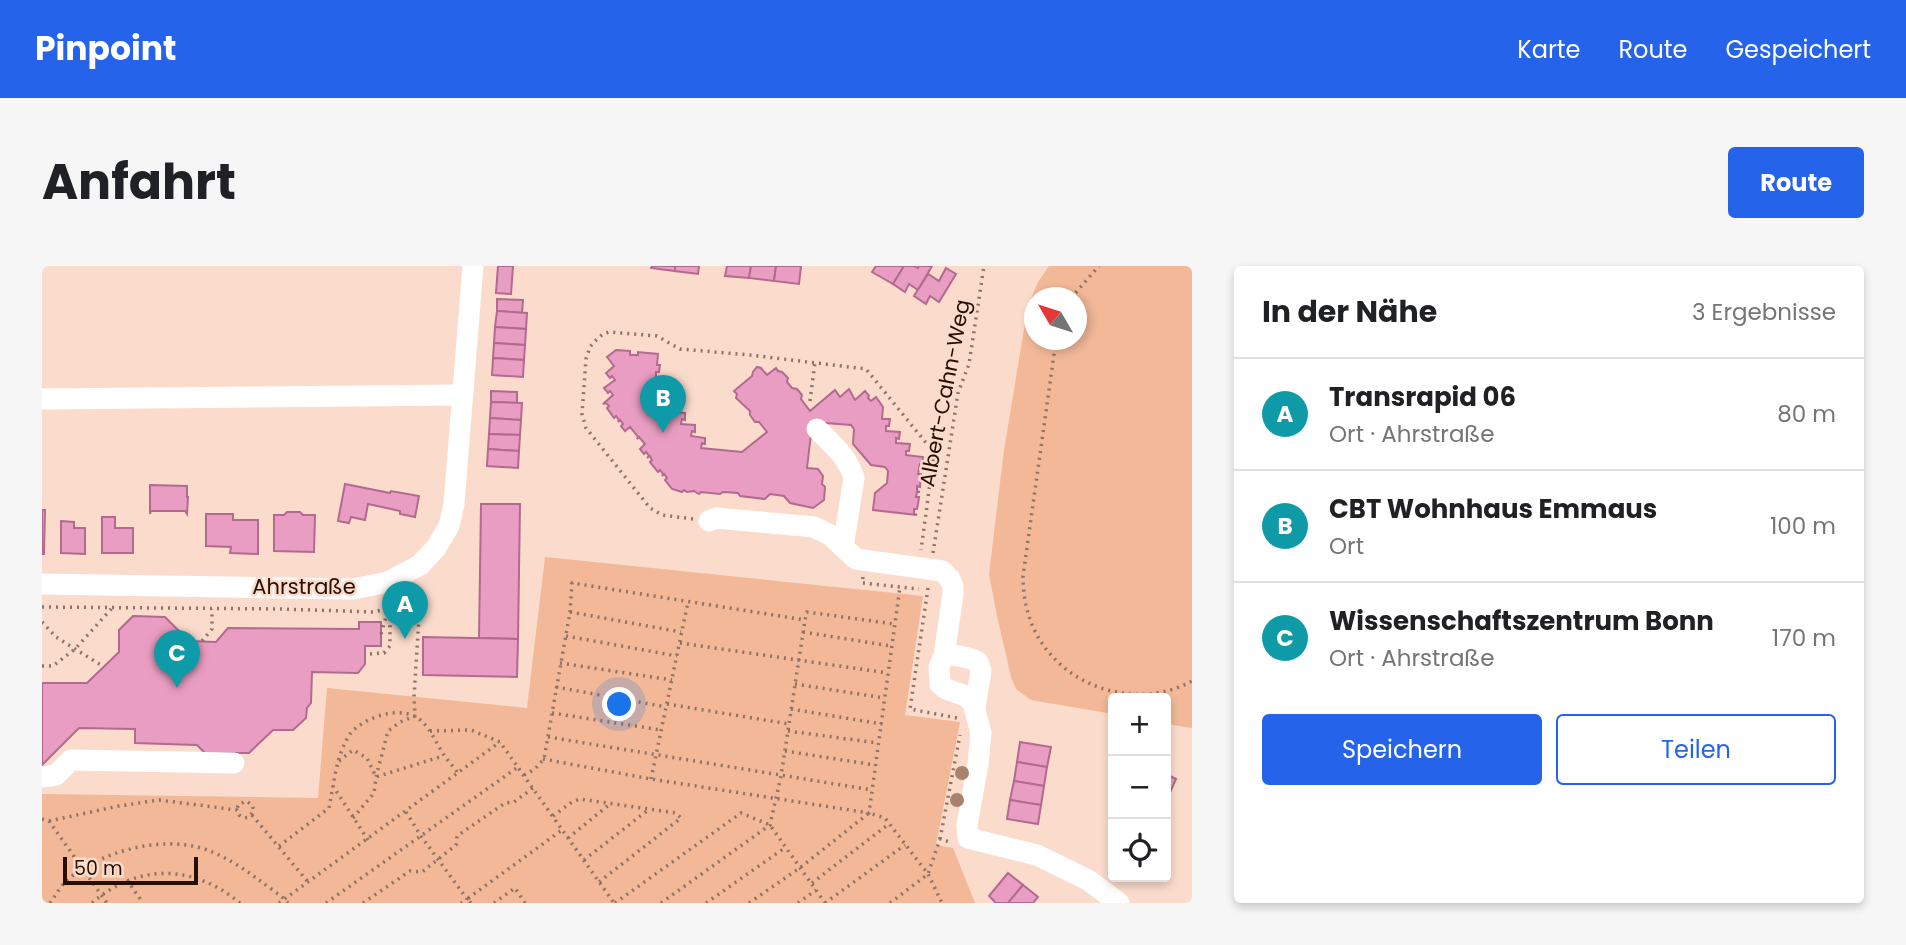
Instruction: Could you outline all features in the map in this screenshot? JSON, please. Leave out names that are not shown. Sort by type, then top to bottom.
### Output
[{"type":"street","name":"Ahrstraße","points":[[42,584],[353,589],[388,582],[420,565],[436,548],[449,526],[454,505],[473,266]]},
{"type":"street","points":[[42,399],[463,395]]},
{"type":"street","points":[[817,429],[845,458],[854,478],[840,544]]},
{"type":"street","points":[[709,521],[716,518],[814,527],[823,531],[856,559],[925,568],[947,574],[953,587],[944,656],[940,667],[940,684],[966,696],[975,707]]},
{"type":"street","points":[[944,656],[973,659],[978,662],[981,671],[975,707],[981,745],[967,825],[968,838],[1037,855],[1088,880],[1119,903]]},
{"type":"street","points":[[42,777],[56,775],[71,760],[234,763]]},
{"type":"path","name":"Albert-Cahn-Weg","points":[[925,568],[958,393],[970,364],[984,266]]},
{"type":"path","points":[[1081,287],[1099,266]]},
{"type":"path","points":[[709,521],[667,517],[654,512],[586,428],[582,414],[586,359],[590,347],[603,334],[622,332],[657,336],[680,349],[866,369],[931,450],[933,461],[925,568]]},
{"type":"path","points":[[1055,350],[1023,576],[1030,621],[1044,646],[1060,665],[1100,688],[1122,693],[1146,694],[1170,690],[1192,681]]},
{"type":"path","points":[[810,401],[815,362]]},
{"type":"path","points":[[415,716],[422,583],[420,565]]},
{"type":"path","points":[[524,775],[535,769],[543,760],[570,612],[572,583],[805,620]]},
{"type":"path","points":[[42,666],[53,666],[75,649],[113,608],[116,585]]},
{"type":"path","points":[[749,903],[801,867],[869,813],[900,587]]},
{"type":"path","points":[[651,779],[688,602]]},
{"type":"path","points":[[370,654],[383,653],[390,646],[389,607],[381,634]]},
{"type":"path","points":[[202,641],[212,629],[212,609]]},
{"type":"path","points":[[570,612],[682,632]]},
{"type":"path","points":[[661,903],[770,825],[781,776],[807,612],[894,624]]},
{"type":"path","points":[[42,622],[56,637],[104,667]]},
{"type":"path","points":[[803,632],[891,646]]},
{"type":"path","points":[[566,636],[677,656]]},
{"type":"path","points":[[680,643],[888,673]]},
{"type":"path","points":[[560,663],[672,680]]},
{"type":"path","points":[[795,684],[884,698]]},
{"type":"path","points":[[556,687],[789,723]]},
{"type":"path","points":[[791,709],[882,724]]},
{"type":"path","points":[[279,846],[329,808],[337,762],[351,733],[370,719],[392,712],[415,716],[430,731],[457,772]]},
{"type":"path","points":[[552,713],[661,730]]},
{"type":"path","points":[[353,818],[374,793],[388,731],[415,716]]},
{"type":"path","points":[[430,731],[471,730],[500,742],[615,903],[741,813],[770,825],[825,903],[905,845]]},
{"type":"path","points":[[788,731],[878,743]]},
{"type":"path","points":[[548,737],[872,790]]},
{"type":"path","points":[[279,903],[286,901],[500,742]]},
{"type":"path","points":[[337,762],[353,750],[367,758],[376,777]]},
{"type":"path","points":[[785,751],[875,765]]},
{"type":"path","points":[[376,777],[444,756]]},
{"type":"path","points":[[543,760],[869,813],[884,818],[928,874],[941,902]]},
{"type":"path","points":[[327,903],[518,767]]},
{"type":"path","points":[[333,786],[368,840]]},
{"type":"path","points":[[363,903],[410,871],[422,872],[456,845],[457,836],[505,803],[514,802],[533,788]]},
{"type":"path","points":[[42,819],[49,821],[159,800],[237,810]]},
{"type":"path","points":[[553,816],[572,802],[580,800],[676,813],[681,818],[599,882]]},
{"type":"path","points":[[248,802],[254,807],[252,815],[247,818],[242,818],[237,810],[241,803],[248,802]]},
{"type":"path","points":[[568,838],[610,804]]},
{"type":"path","points":[[584,860],[649,809]]},
{"type":"path","points":[[406,812],[469,901]]},
{"type":"path","points":[[252,815],[308,883]]},
{"type":"path","points":[[49,821],[107,903]]},
{"type":"path","points":[[812,883],[890,824]]},
{"type":"path","points":[[461,903],[469,901],[562,830]]},
{"type":"path","points":[[890,903],[928,874],[940,839],[956,844],[968,838]]},
{"type":"path","points":[[51,903],[65,883],[115,853],[146,846],[178,844],[206,850],[233,862],[286,901]]},
{"type":"path","points":[[706,903],[786,847]]},
{"type":"path","points":[[92,903],[127,880],[149,874],[175,873],[204,880],[227,892],[240,903]]},
{"type":"path","points":[[127,880],[143,903]]},
{"type":"path","points":[[494,903],[515,888],[525,903]]},
{"type":"path","points":[[798,903],[816,890]]},
{"type":"shaded area","points":[[1049,266],[1192,266],[1192,728],[1171,725],[1171,693],[1108,693],[1108,713],[1031,700],[1016,689],[1011,677],[989,574],[1004,450],[1024,329],[1024,350],[1087,350],[1087,287],[1036,287]]},
{"type":"shaded area","points":[[545,557],[923,596],[905,715],[960,722],[936,845],[953,848],[975,903],[42,903],[42,794],[318,798],[327,688],[527,708]]},
{"type":"building","points":[[498,266],[513,266],[511,294],[496,293]]},
{"type":"building","points":[[675,266],[675,271],[651,268]]},
{"type":"building","points":[[675,266],[699,266],[698,274],[675,271]]},
{"type":"building","points":[[727,266],[751,266],[749,278],[725,276]]},
{"type":"building","points":[[751,266],[776,266],[774,281],[749,278]]},
{"type":"building","points":[[776,266],[801,266],[799,284],[774,281]]},
{"type":"building","points":[[876,266],[904,266],[893,284],[872,272]]},
{"type":"building","points":[[904,266],[932,266],[918,290],[909,284],[905,292],[893,284]]},
{"type":"building","points":[[946,268],[956,274],[939,302],[930,296],[926,304],[914,296],[928,274],[939,281]]},
{"type":"building","points":[[497,299],[523,300],[522,313],[497,311]]},
{"type":"building","points":[[497,311],[527,313],[526,329],[495,327]]},
{"type":"building","points":[[495,327],[526,329],[525,345],[494,343]]},
{"type":"building","points":[[494,343],[525,345],[524,360],[493,358]]},
{"type":"building","points":[[616,350],[630,351],[630,355],[638,355],[638,352],[658,354],[657,365],[660,365],[656,377],[663,377],[659,388],[666,389],[662,400],[676,401],[672,412],[685,413],[685,420],[682,419],[681,424],[695,425],[695,432],[692,431],[691,436],[705,438],[705,444],[702,443],[701,448],[742,452],[767,432],[759,422],[755,422],[750,411],[736,398],[734,391],[752,376],[757,367],[767,375],[776,368],[782,372],[792,388],[802,395],[801,399],[810,411],[835,390],[840,397],[849,389],[855,400],[865,391],[871,401],[876,397],[883,407],[882,419],[890,419],[886,431],[900,432],[896,443],[910,444],[906,455],[923,457],[919,468],[922,470],[919,469],[918,474],[921,474],[920,487],[917,486],[917,491],[920,492],[917,492],[916,497],[919,497],[918,504],[917,509],[914,509],[914,514],[917,515],[873,510],[875,493],[887,483],[888,471],[885,467],[871,465],[853,444],[854,429],[851,425],[825,423],[811,434],[807,468],[818,469],[823,476],[822,484],[825,487],[824,500],[813,508],[790,503],[784,496],[770,494],[765,499],[740,496],[738,493],[699,494],[672,489],[664,474],[662,476],[660,470],[658,472],[650,462],[650,456],[647,458],[649,456],[646,452],[644,454],[640,449],[645,444],[639,437],[637,439],[630,427],[625,431],[620,420],[618,422],[616,416],[614,418],[607,408],[609,406],[603,404],[613,395],[604,388],[615,380],[606,373],[614,366],[607,357]]},
{"type":"building","points":[[493,358],[524,360],[523,377],[492,375]]},
{"type":"building","points":[[491,391],[517,392],[517,403],[491,402]]},
{"type":"building","points":[[491,402],[522,403],[521,420],[490,418]]},
{"type":"building","points":[[490,418],[521,420],[520,435],[489,434]]},
{"type":"building","points":[[489,434],[520,435],[519,451],[488,449]]},
{"type":"building","points":[[488,449],[519,451],[518,468],[487,466]]},
{"type":"building","points":[[345,484],[419,496],[415,517],[368,504],[365,520],[351,517],[349,523],[338,521]]},
{"type":"building","points":[[150,485],[187,486],[187,514],[185,511],[151,511],[150,514]]},
{"type":"building","points":[[481,504],[520,504],[518,639],[479,638]]},
{"type":"building","points":[[42,510],[45,510],[44,554],[42,554]]},
{"type":"building","points":[[287,512],[315,515],[314,552],[274,551],[274,515],[284,515]]},
{"type":"building","points":[[206,514],[233,514],[233,520],[258,520],[258,554],[230,553],[231,547],[206,546]]},
{"type":"building","points":[[102,517],[115,517],[115,528],[133,528],[133,553],[102,553]]},
{"type":"building","points":[[61,521],[74,522],[74,528],[85,528],[85,554],[61,553]]},
{"type":"building","points":[[133,616],[165,617],[189,641],[216,642],[228,628],[359,629],[359,622],[381,622],[381,646],[365,646],[365,664],[358,673],[312,672],[311,703],[307,708],[306,718],[293,730],[273,730],[249,753],[205,753],[197,745],[135,743],[135,729],[79,728],[42,765],[42,683],[87,683],[119,652],[119,630]]},
{"type":"building","points":[[423,637],[518,639],[517,677],[423,675]]},
{"type":"building","points":[[1020,742],[1051,747],[1047,767],[1017,762]]},
{"type":"building","points":[[1017,762],[1047,767],[1044,786],[1014,781]]},
{"type":"building","points":[[1171,776],[1176,779],[1171,790]]},
{"type":"building","points":[[1014,781],[1044,786],[1041,805],[1010,800]]},
{"type":"building","points":[[1010,800],[1041,805],[1038,824],[1007,819]]},
{"type":"building","points":[[1008,873],[1023,885],[1008,903],[996,903],[989,896]]},
{"type":"building","points":[[1023,885],[1038,897],[1033,903],[1008,903]]},
{"type":"place","name":"CBT Wohnhaus Emmaus","points":[[663,433]]},
{"type":"place","name":"Transrapid 06","points":[[405,639]]},
{"type":"place","name":"Wissenschaftszentrum Bonn","points":[[177,688]]}]
